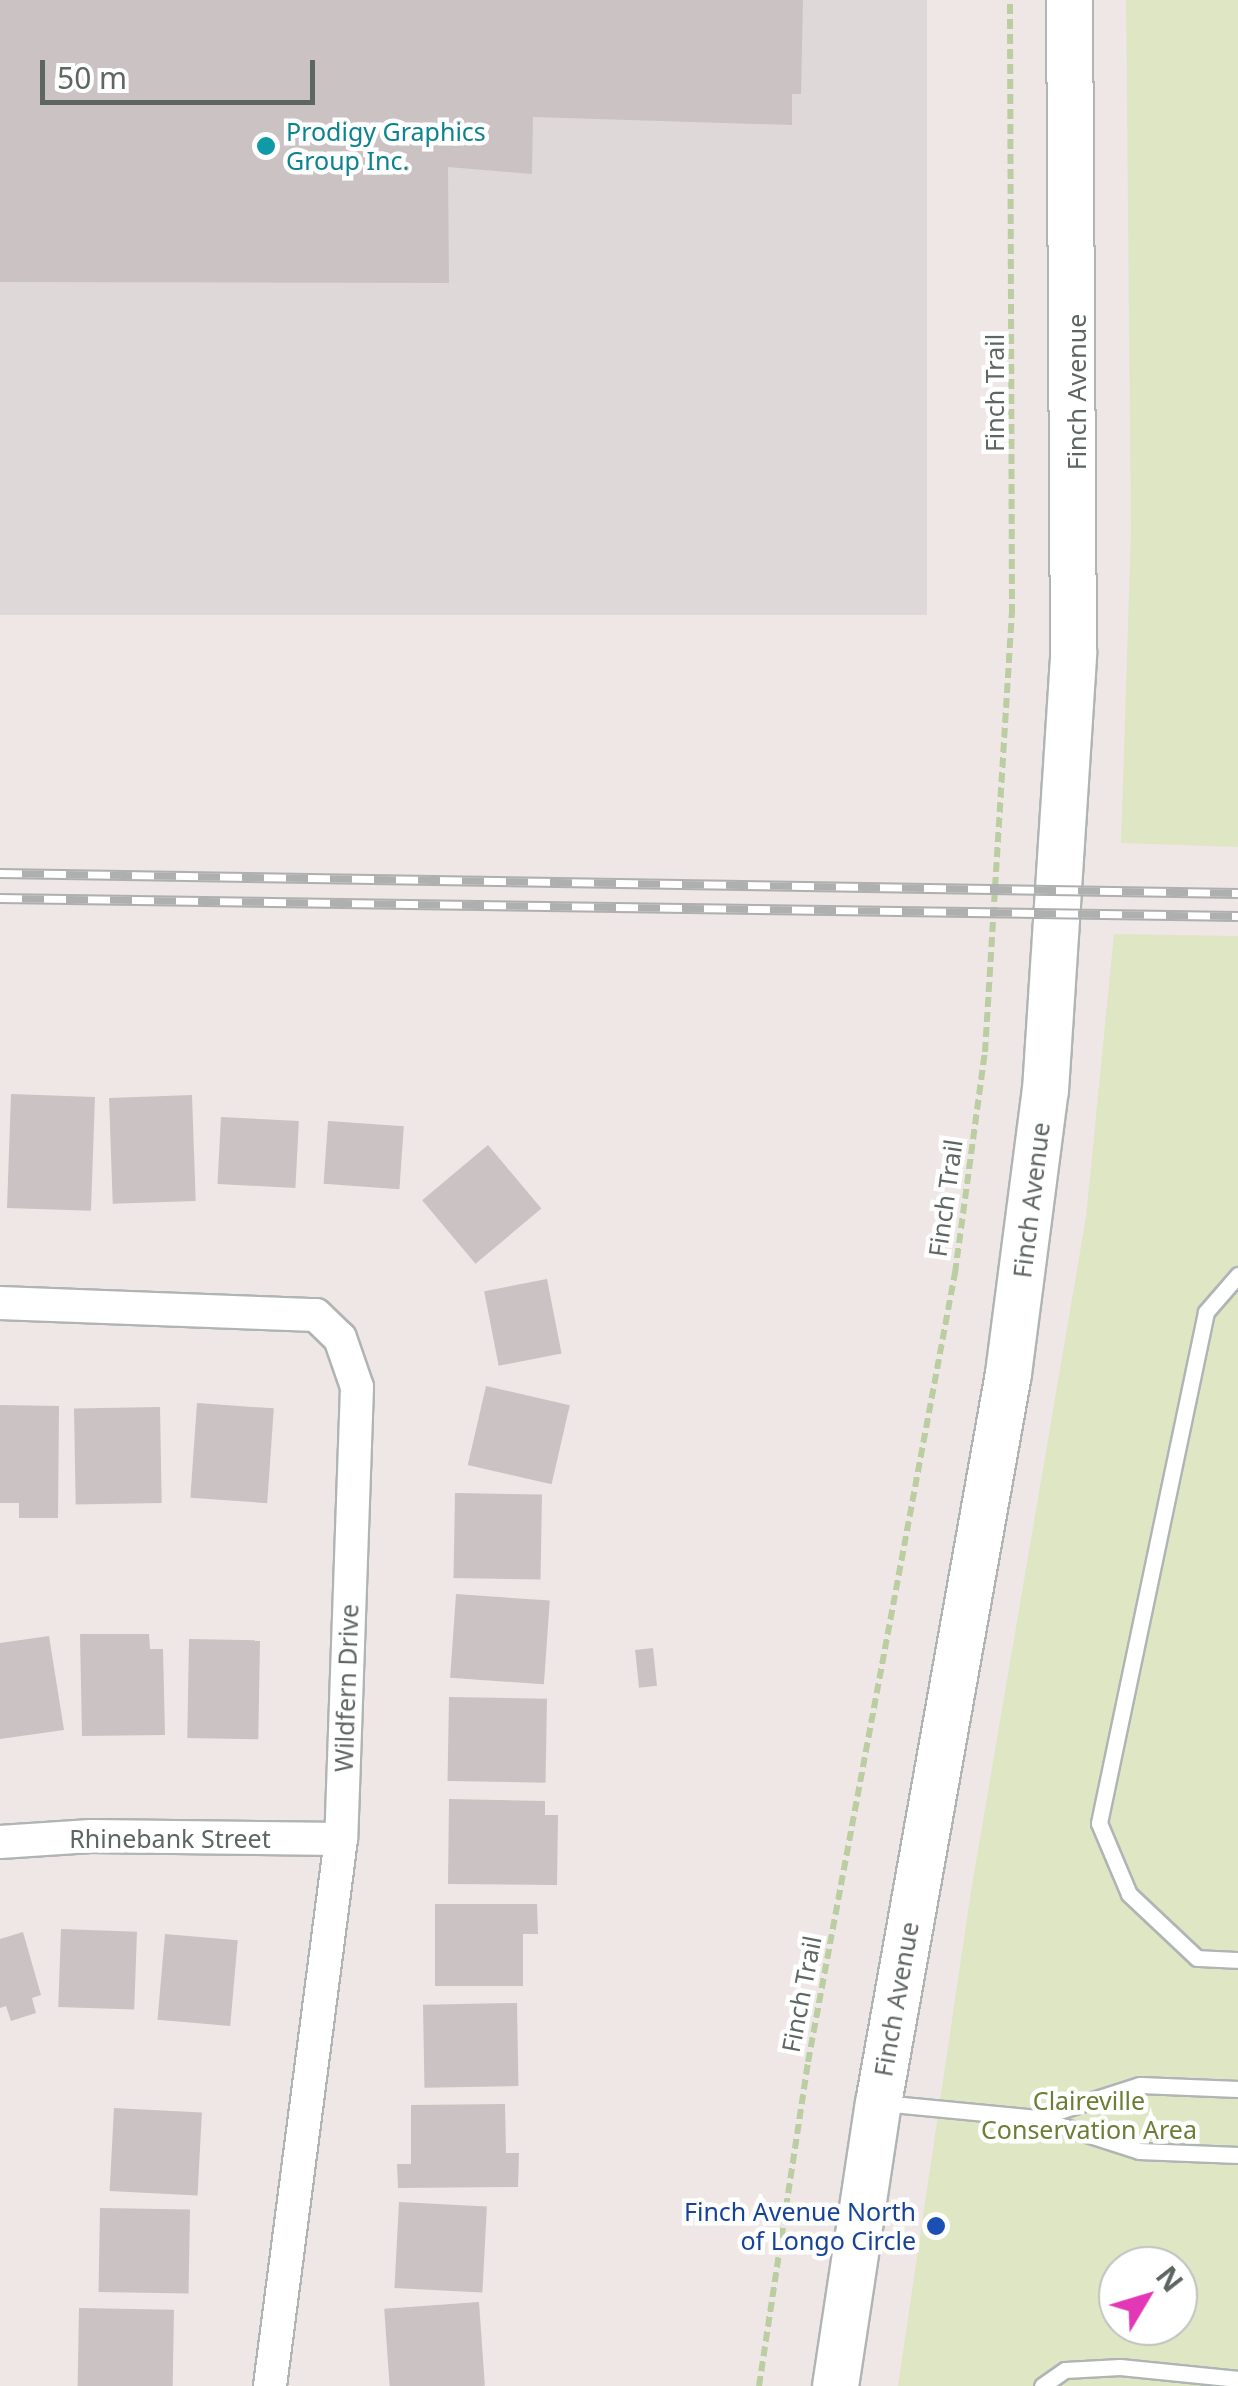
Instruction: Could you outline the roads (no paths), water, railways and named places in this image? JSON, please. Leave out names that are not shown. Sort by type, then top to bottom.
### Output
[{"type":"main road","name":"Finch Avenue","points":[[835,2386],[878,2103],[1008,1373],[1046,1072],[1068,780],[1077,501],[1069,0]]},
{"type":"street","name":"Wildfern Drive","points":[[0,1303],[277,1310],[316,1315],[340,1338],[356,1387],[341,1839],[270,2386]]},
{"type":"street","name":"Rhinebank Street","points":[[0,1842],[90,1836],[341,1839]]},
{"type":"lane","points":[[1238,1275],[1206,1312],[1098,1823],[1129,1894],[1198,1958],[1238,1960]]},
{"type":"lane","points":[[1037,2118],[1140,2086],[1238,2088]]},
{"type":"lane","points":[[878,2103],[1037,2118],[1139,2150],[1238,2155]]},
{"type":"lane","points":[[1042,2386],[1065,2370],[1084,2369],[1198,2381],[1238,2379]]},
{"type":"railway","points":[[0,873],[1238,893]]},
{"type":"railway","points":[[0,898],[1238,916]]},
{"type":"place","name":"Prodigy Graphics Group Inc.","points":[[266,146]]},
{"type":"place","name":"Finch Avenue North of Longo Circle","points":[[936,2226]]},
{"type":"park label","name":"Claireville Conservation Area","points":[[1089,2116]]}]
